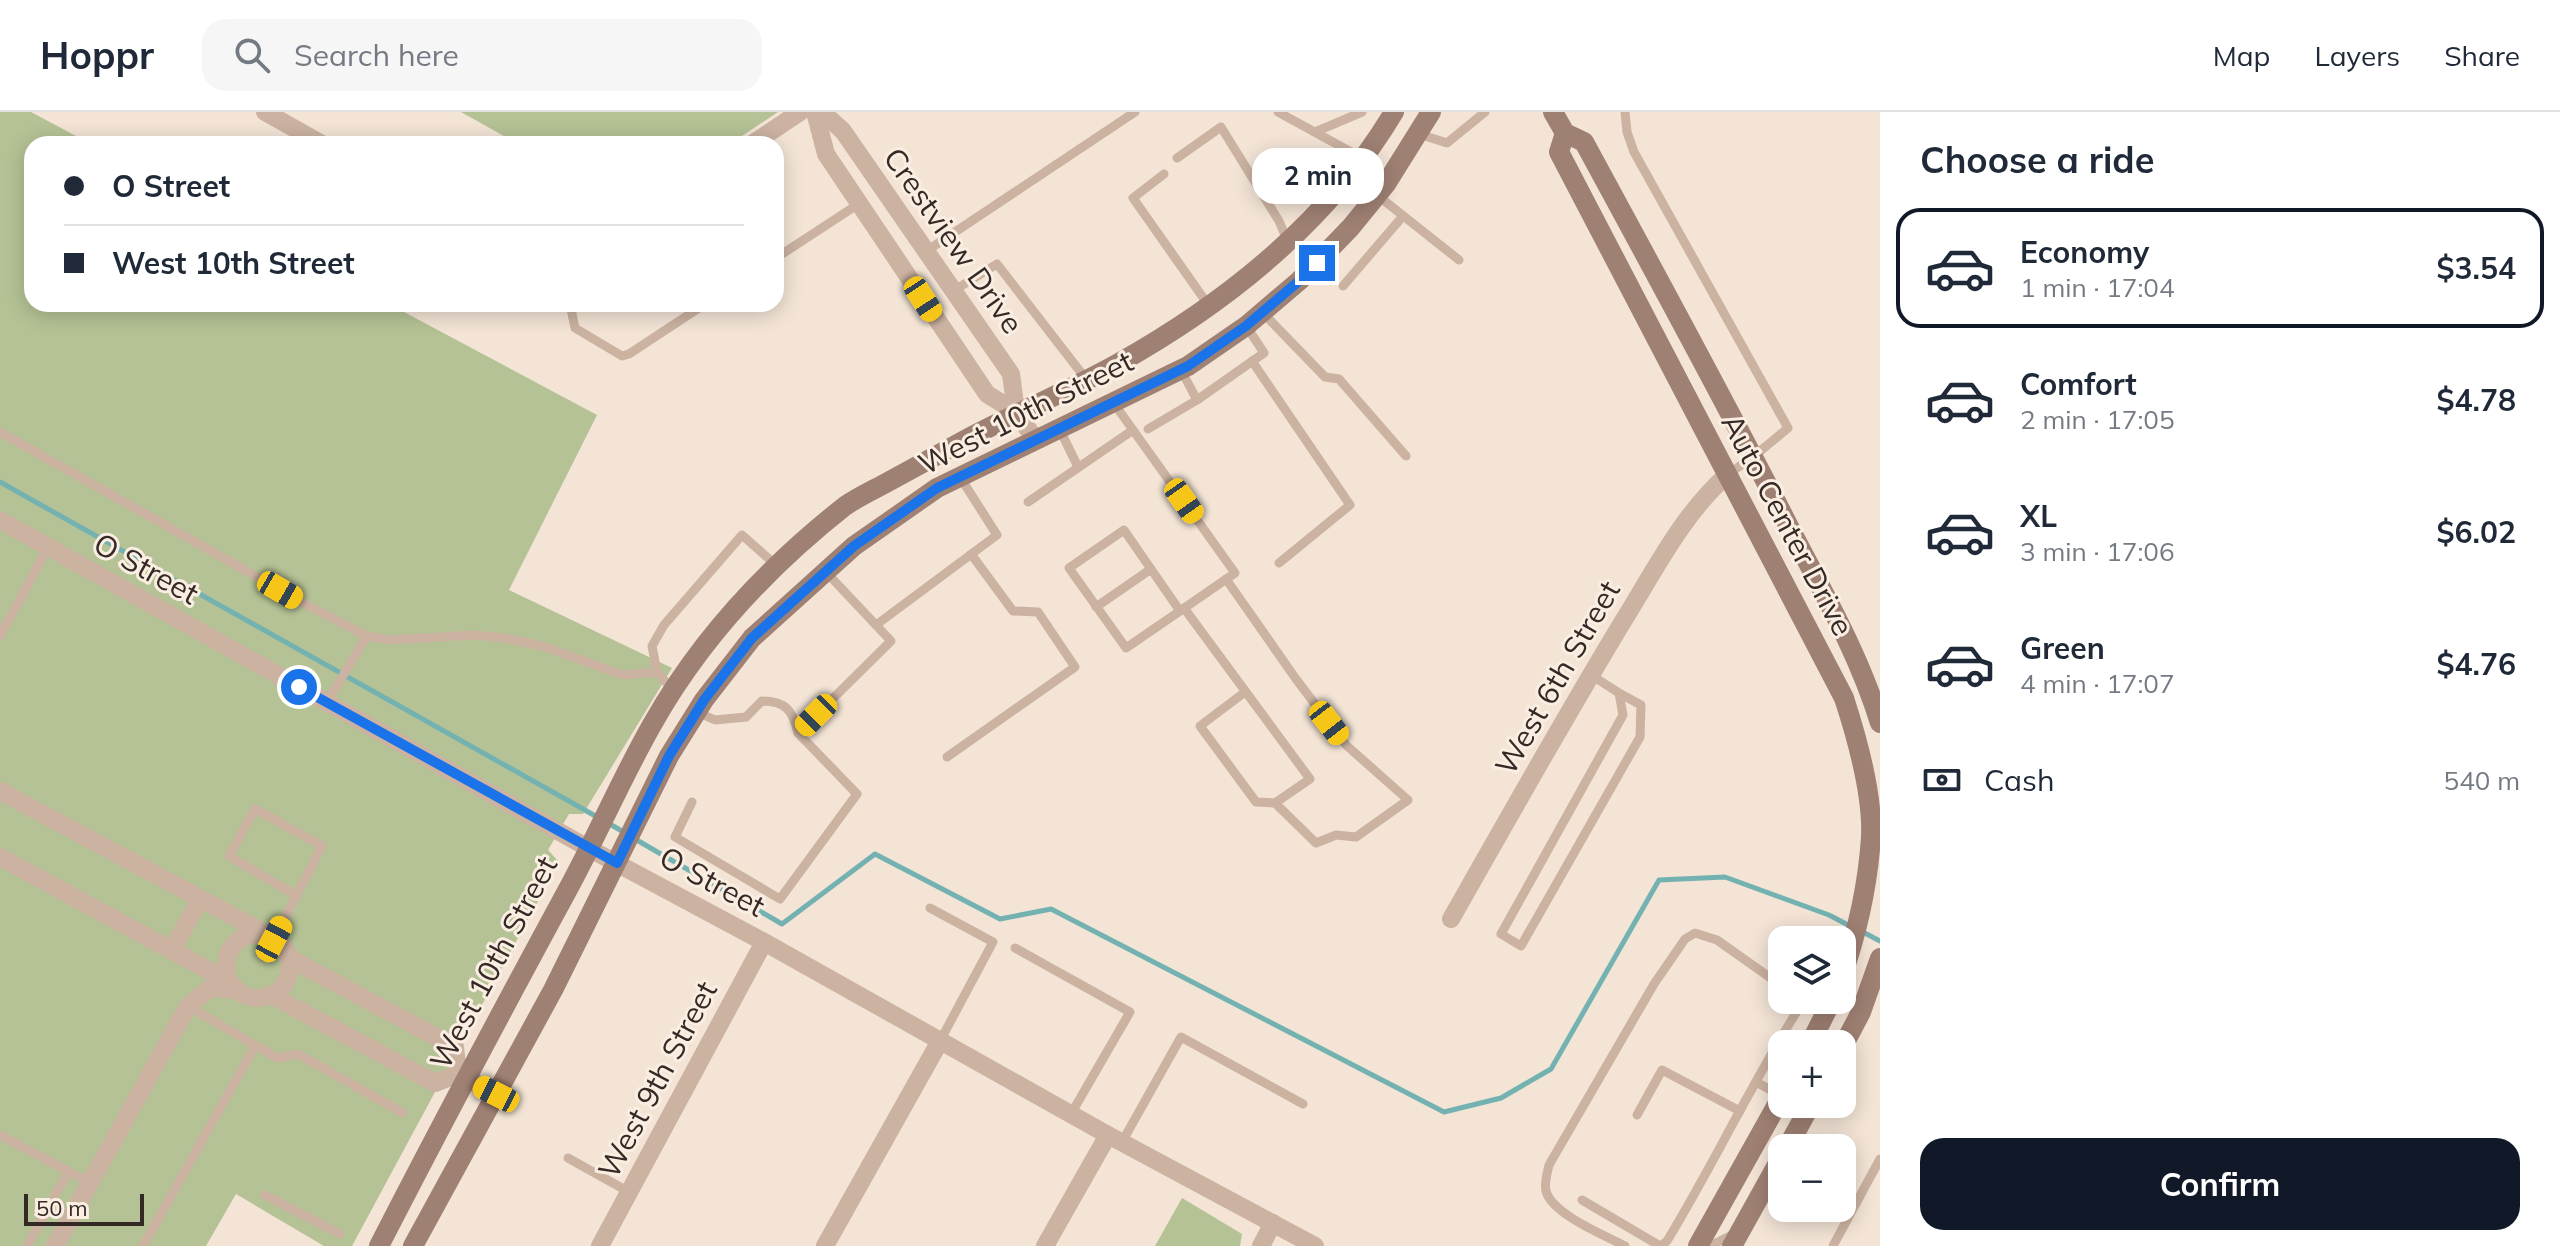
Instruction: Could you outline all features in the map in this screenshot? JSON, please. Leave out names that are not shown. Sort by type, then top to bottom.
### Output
[{"type":"main road","name":"West 10th Street","points":[[379,1246],[462,1076],[590,849],[652,725],[673,690],[732,610],[848,504],[1016,412],[1086,379],[1182,325],[1209,306],[1288,242],[1337,191],[1394,112]]},
{"type":"main road","name":"West 10th Street","points":[[413,1246],[553,990],[669,756],[697,712],[752,638],[866,537],[937,488],[1181,370],[1246,326],[1299,281],[1351,227],[1377,195],[1431,112]]},
{"type":"main road","name":"Auto Center Drive","points":[[1553,112],[1565,133],[1584,142],[1753,457],[1851,647],[1880,723]]},
{"type":"main road","name":"Auto Center Drive","points":[[1565,133],[1559,152],[1844,698],[1857,739],[1876,834],[1856,926]]},
{"type":"main road","points":[[1852,1030],[1878,966]]},
{"type":"main road","points":[[1698,1246],[1770,1118]]},
{"type":"main road","points":[[1736,1238],[1768,1181]]},
{"type":"street","points":[[265,112],[308,136]]},
{"type":"street","points":[[764,136],[800,112]]},
{"type":"street","name":"Crestview Drive","points":[[815,112],[826,154],[987,394],[1016,412],[1035,439]]},
{"type":"street","name":"Crestview Drive","points":[[822,112],[843,131],[1011,374],[1016,412]]},
{"type":"street","name":"West 6th Street","points":[[1451,919],[1591,675],[1686,518],[1727,475]]},
{"type":"street","name":"O Street","points":[[0,520],[590,849],[1315,1246]]},
{"type":"street","points":[[0,791],[272,937],[286,949],[288,978],[271,995],[257,998],[246,996],[172,950],[0,857]]},
{"type":"street","points":[[172,950],[200,899]]},
{"type":"street","points":[[233,986],[226,971],[226,960],[231,949],[248,936],[259,934],[272,937]]},
{"type":"street","name":"West 9th Street","points":[[600,1246],[764,942]]},
{"type":"street","points":[[289,958],[455,1047],[462,1076]]},
{"type":"street","points":[[55,1246],[188,1006],[210,988],[233,986]]},
{"type":"street","points":[[271,995],[435,1083],[462,1076],[496,1094]]},
{"type":"street","points":[[825,1246],[940,1041]]},
{"type":"street","points":[[1045,1246],[1115,1138]]},
{"type":"street","points":[[1261,1246],[1273,1223]]},
{"type":"lane","points":[[925,252],[1135,112]]},
{"type":"lane","points":[[1278,112],[1362,158]]},
{"type":"lane","points":[[1315,132],[1362,112]]},
{"type":"lane","points":[[1419,134],[1447,143],[1485,112]]},
{"type":"lane","points":[[1625,112],[1627,132],[1634,152],[1788,428],[1727,475]]},
{"type":"lane","points":[[1177,158],[1221,127],[1279,221],[1288,242]]},
{"type":"lane","points":[[1164,174],[1133,198],[1209,306]]},
{"type":"lane","points":[[1377,195],[1459,260]]},
{"type":"lane","points":[[784,253],[860,203]]},
{"type":"lane","points":[[1343,286],[1403,216]]},
{"type":"lane","points":[[953,291],[997,264],[1086,379]]},
{"type":"lane","points":[[572,312],[575,328],[622,356],[693,312]]},
{"type":"lane","points":[[1262,312],[1325,377],[1339,379],[1406,456]]},
{"type":"lane","points":[[1148,429],[1197,400],[1264,353],[1246,326]]},
{"type":"lane","points":[[1252,361],[1350,505],[1279,563]]},
{"type":"lane","points":[[1181,370],[1197,400]]},
{"type":"lane","points":[[1113,402],[1235,573],[1182,609],[1126,648],[1069,568],[1124,530],[1151,569],[1182,609],[1245,692],[1310,779],[1275,803],[1256,802],[1200,726],[1245,692]]},
{"type":"lane","points":[[1059,428],[1078,467]]},
{"type":"lane","points":[[1028,502],[1133,430]]},
{"type":"lane","points":[[0,432],[367,636],[389,640],[474,635],[504,638],[542,646],[623,675],[657,672]]},
{"type":"lane","points":[[876,625],[997,535],[960,477]]},
{"type":"lane","points":[[673,690],[657,672],[652,646],[664,625],[742,535],[777,566]]},
{"type":"lane","points":[[0,636],[48,547]]},
{"type":"lane","points":[[947,757],[1075,667],[1038,612],[1013,611],[971,554]]},
{"type":"lane","points":[[1096,607],[1151,569]]},
{"type":"lane","points":[[798,733],[891,641],[825,571]]},
{"type":"lane","points":[[1226,579],[1346,745],[1408,800],[1356,837],[1336,835],[1316,843],[1275,803]]},
{"type":"lane","points":[[327,702],[367,636]]},
{"type":"lane","points":[[1591,675],[1641,705],[1640,737],[1521,946],[1501,934],[1623,715],[1619,693]]},
{"type":"lane","points":[[692,802],[675,837],[780,899],[857,794],[798,733],[795,721],[778,701],[762,701],[746,717],[715,720],[697,712]]},
{"type":"lane","points":[[272,937],[297,896],[322,846],[255,809],[229,856],[297,896]]},
{"type":"lane","points":[[930,908],[993,942],[940,1041]]},
{"type":"lane","points":[[1625,1246],[1579,1222],[1550,1201],[1545,1187],[1549,1165],[1654,984],[1685,939],[1695,933],[1717,940],[1768,976]]},
{"type":"lane","points":[[1015,948],[1130,1012],[1071,1114]]},
{"type":"lane","points":[[188,1006],[277,1058],[298,1054],[403,1113]]},
{"type":"lane","points":[[1582,1200],[1666,1245],[1795,1014]]},
{"type":"lane","points":[[1115,1138],[1181,1037],[1303,1104]]},
{"type":"lane","points":[[143,1246],[255,1046]]},
{"type":"lane","points":[[1637,1115],[1662,1070],[1740,1111]]},
{"type":"lane","points":[[1756,1082],[1768,1088]]},
{"type":"lane","points":[[0,1135],[90,1183]]},
{"type":"lane","points":[[568,1158],[629,1192]]},
{"type":"lane","points":[[1833,1246],[1880,1159]]},
{"type":"lane","points":[[27,1246],[68,1172]]},
{"type":"lane","points":[[265,1195],[340,1234]]},
{"type":"lane","points":[[1710,1246],[1736,1238]]},
{"type":"green space","points":[[0,112],[31,112],[76,136],[24,136],[24,312],[404,312],[597,415],[509,590],[672,668],[583,814],[569,814],[548,850],[559,862],[352,1246],[324,1246],[236,1194],[206,1246],[0,1246]]},
{"type":"green space","points":[[461,112],[778,112],[742,136],[504,136]]},
{"type":"green space","points":[[1182,1198],[1242,1234],[1240,1246],[1155,1246]]},
{"type":"waterway","points":[[0,482],[599,818]]},
{"type":"waterway","points":[[608,823],[627,834]]},
{"type":"waterway","points":[[635,839],[782,924],[875,854],[1000,919],[1051,909],[1444,1112],[1501,1098],[1551,1069],[1659,880],[1725,877],[1829,915],[1850,926]]},
{"type":"waterway","points":[[1861,931],[1880,941]]},
{"type":"route","points":[[299,687],[617,863],[669,756],[704,700],[752,638],[854,546],[937,488],[1188,366],[1246,326],[1317,263]]}]
